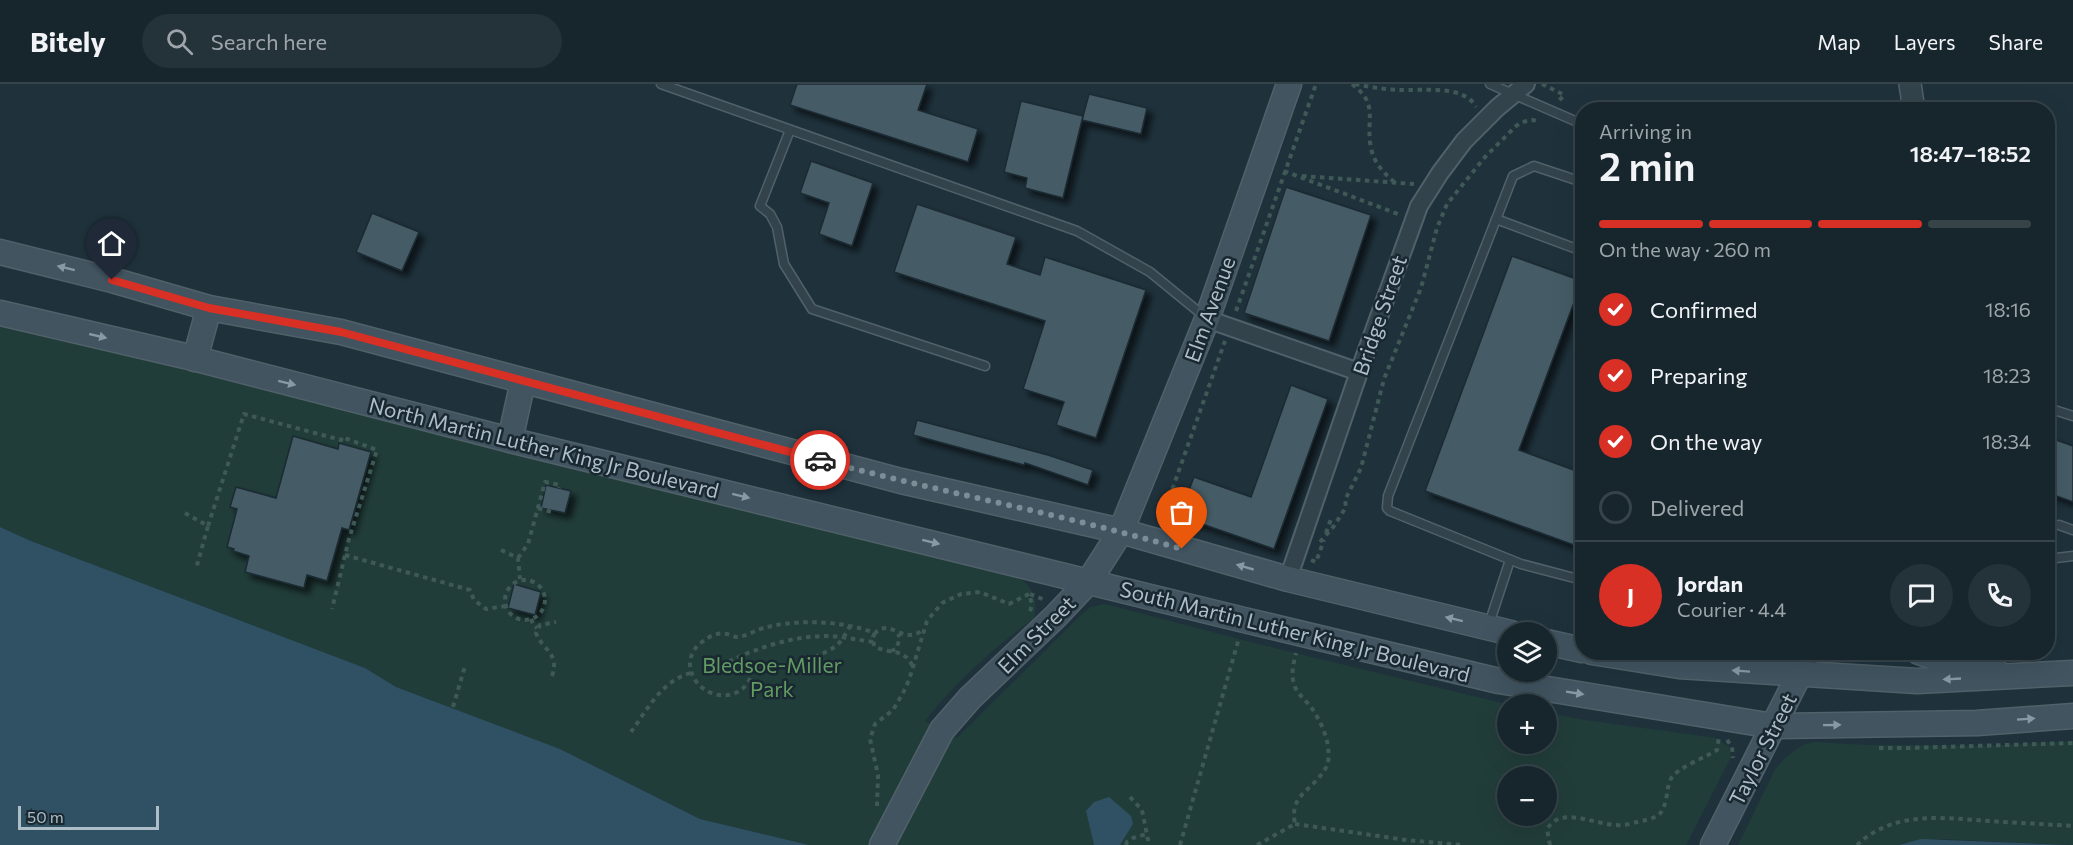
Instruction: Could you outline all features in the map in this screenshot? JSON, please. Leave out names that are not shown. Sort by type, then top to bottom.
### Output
[{"type":"main road","name":"Elm Avenue","points":[[1121,531],[1207,319],[1289,84]]},
{"type":"main road","points":[[0,252],[112,280],[209,308],[341,332],[901,481],[1121,531],[1288,579],[1497,629]]},
{"type":"main road","points":[[195,359],[209,308]]},
{"type":"main road","name":"North Martin Luther King Jr Boulevard","points":[[0,313],[195,359],[510,440],[1089,581]]},
{"type":"main road","points":[[510,440],[523,381]]},
{"type":"main road","name":"Elm Street","points":[[882,845],[942,729],[970,698],[1056,616],[1089,581],[1121,531]]},
{"type":"main road","name":"South Martin Luther King Jr Boulevard","points":[[1089,581],[1499,681],[1773,726],[1977,723],[2073,716]]},
{"type":"main road","points":[[1557,645],[1575,649]]},
{"type":"main road","points":[[1642,660],[1679,666],[1917,681],[2073,672]]},
{"type":"main road","points":[[1942,660],[2073,672]]},
{"type":"main road","name":"Taylor Street","points":[[1713,845],[1799,675]]},
{"type":"street","name":"Bridge Street","points":[[1288,579],[1426,183],[1464,141],[1526,84]]},
{"type":"street","points":[[1911,84],[1913,102]]},
{"type":"street","points":[[1207,319],[1359,372]]},
{"type":"street","name":"Taylor Street","points":[[1799,675],[1806,660]]},
{"type":"lane","points":[[661,84],[1077,231],[1150,272],[1207,319]]},
{"type":"lane","points":[[1490,84],[1575,121]]},
{"type":"lane","points":[[790,130],[760,206],[770,214],[777,227],[784,264],[812,309],[985,366]]},
{"type":"lane","points":[[1575,180],[1534,166],[1513,176],[1388,496],[1387,508],[1510,560],[1575,578]]},
{"type":"lane","points":[[1496,219],[1575,248]]},
{"type":"lane","points":[[2055,410],[2073,416]]},
{"type":"lane","points":[[2059,525],[2073,530]]},
{"type":"lane","points":[[2055,558],[2073,556]]},
{"type":"lane","points":[[1488,627],[1510,560]]},
{"type":"path","points":[[1171,528],[1165,522],[1166,507],[1316,84]]},
{"type":"path","points":[[1354,84],[1400,90],[1444,89],[1462,93],[1473,100],[1478,117]]},
{"type":"path","points":[[1354,84],[1365,96],[1371,123],[1371,147],[1374,158],[1381,171],[1395,182]]},
{"type":"path","points":[[1334,526],[1346,507],[1345,500],[1361,468],[1384,380],[1421,288],[1437,228],[1448,204],[1485,157],[1516,126],[1533,120],[1539,122],[1564,95],[1541,84]]},
{"type":"path","points":[[1261,163],[1437,228]]},
{"type":"path","points":[[1295,175],[1461,187]]},
{"type":"path","points":[[1412,184],[1426,183]]},
{"type":"path","points":[[196,569],[244,414],[341,440],[342,437],[377,450],[345,555],[332,609]]},
{"type":"path","points":[[520,579],[518,558],[528,544],[545,482],[560,485],[559,488]]},
{"type":"path","points":[[538,508],[552,512],[552,510]]},
{"type":"path","points":[[185,513],[208,526]]},
{"type":"path","points":[[1296,556],[1316,562],[1331,519]]},
{"type":"path","points":[[501,550],[518,558]]},
{"type":"path","points":[[345,555],[470,590],[474,600],[486,609],[506,606]]},
{"type":"path","points":[[520,579],[533,580],[544,595],[545,603],[539,613],[531,619],[520,620],[511,614],[506,606],[505,596],[509,586],[520,579]]},
{"type":"path","points":[[877,812],[878,775],[870,739],[875,724],[893,710],[906,687],[927,621],[942,603],[961,594],[980,592],[1009,604],[1029,594],[1032,604],[1026,622]]},
{"type":"path","points":[[531,619],[537,628],[537,637],[552,656],[555,666],[552,676]]},
{"type":"path","points":[[1180,845],[1244,620]]},
{"type":"path","points":[[537,628],[556,622]]},
{"type":"path","points":[[749,652],[753,670],[750,679],[735,694],[723,696],[704,691],[698,686],[691,673],[691,659],[696,646],[712,636],[727,634],[736,637],[768,626],[798,623],[835,624],[875,633]]},
{"type":"path","points":[[753,670],[776,667],[819,655],[836,645],[850,626]]},
{"type":"path","points":[[891,651],[899,644],[898,634],[888,627],[879,629],[875,633],[874,646],[880,649],[903,654],[910,660],[913,668]]},
{"type":"path","points":[[898,634],[911,635],[925,629]]},
{"type":"path","points":[[751,662],[728,662],[749,652],[821,636],[873,642]]},
{"type":"path","points":[[1285,650],[1296,653],[1292,668],[1295,688],[1322,726],[1328,745],[1328,766],[1311,788],[1296,799],[1293,812],[1295,824]]},
{"type":"path","points":[[453,707],[465,666]]},
{"type":"path","points":[[631,732],[665,686],[691,673]]},
{"type":"path","points":[[1550,845],[1547,829],[1552,822],[1563,816],[1618,827],[1661,814],[1666,806],[1669,782],[1673,775],[1717,750],[1718,735],[1727,739],[1732,747],[1733,756],[1730,767]]},
{"type":"path","points":[[1130,797],[1142,810],[1149,845]]},
{"type":"path","points":[[1857,845],[1879,828],[1912,818],[1945,817],[2073,826]]},
{"type":"path","points":[[1257,845],[1295,824],[1406,840],[1462,845]]},
{"type":"path","points":[[1126,845],[1133,838],[1147,834]]},
{"type":"green space","name":"Bledsoe-Miller Park","points":[[0,322],[525,452],[740,509],[1013,574],[1025,582],[1032,592],[1035,604],[1034,618],[976,666],[948,693],[925,721],[957,738],[1081,615],[1091,607],[1105,604],[1497,702],[1497,754],[1557,754],[1557,715],[1716,738],[1729,747],[1731,757],[1686,845],[1120,845],[1133,824],[1086,811],[1094,845],[809,845],[700,819],[560,749],[396,687],[365,668],[31,541],[0,527]]},
{"type":"green space","points":[[2073,741],[2073,845],[1944,839],[1899,845],[1738,845],[1776,768],[1787,756],[1803,745],[1814,742],[1865,745],[1989,746]]},
{"type":"water","points":[[0,527],[31,541],[365,668],[396,687],[560,749],[700,819],[809,845],[0,845]]},
{"type":"water","points":[[1109,797],[1131,816],[1133,824],[1120,845],[1094,845],[1086,811],[1094,802]]},
{"type":"water","points":[[1921,839],[2068,845],[1899,845]]},
{"type":"building","points":[[797,84],[927,84],[918,110],[978,129],[968,162],[790,105]]},
{"type":"building","points":[[1089,94],[1147,108],[1141,134],[1082,120]]},
{"type":"building","points":[[1021,101],[1083,116],[1063,198],[1025,188],[1027,178],[1004,172]]},
{"type":"building","points":[[811,161],[873,183],[852,246],[819,234],[829,203],[800,193]]},
{"type":"building","points":[[1286,187],[1371,215],[1329,341],[1244,313]]},
{"type":"building","points":[[917,204],[1016,237],[1007,264],[1040,275],[1045,257],[1146,290],[1096,438],[1056,425],[1064,402],[1023,389],[1045,321],[894,272]]},
{"type":"building","points":[[372,213],[419,232],[402,271],[356,252]]},
{"type":"building","points":[[1512,256],[1575,278],[1575,300],[1519,450],[1575,470],[1575,545],[1425,491]]},
{"type":"building","points":[[1291,385],[1328,399],[1274,549],[1179,516],[1194,477],[1251,497]]},
{"type":"building","points":[[917,420],[1048,455],[1093,470],[1088,485],[1025,463],[1024,465],[913,435]]},
{"type":"building","points":[[293,436],[338,449],[339,443],[371,452],[349,530],[342,528],[327,581],[307,575],[304,588],[245,572],[249,556],[227,547],[237,509],[230,507],[236,487],[276,498]]},
{"type":"building","points":[[2055,440],[2073,446],[2073,502],[2055,496]]},
{"type":"building","points":[[546,485],[571,491],[565,513],[541,508]]},
{"type":"building","points":[[514,584],[541,592],[535,615],[508,608]]},
{"type":"way so far","points":[[820,460],[901,481],[1121,531],[1182,549]]},
{"type":"route","points":[[112,280],[209,308],[341,332],[820,460]]}]
